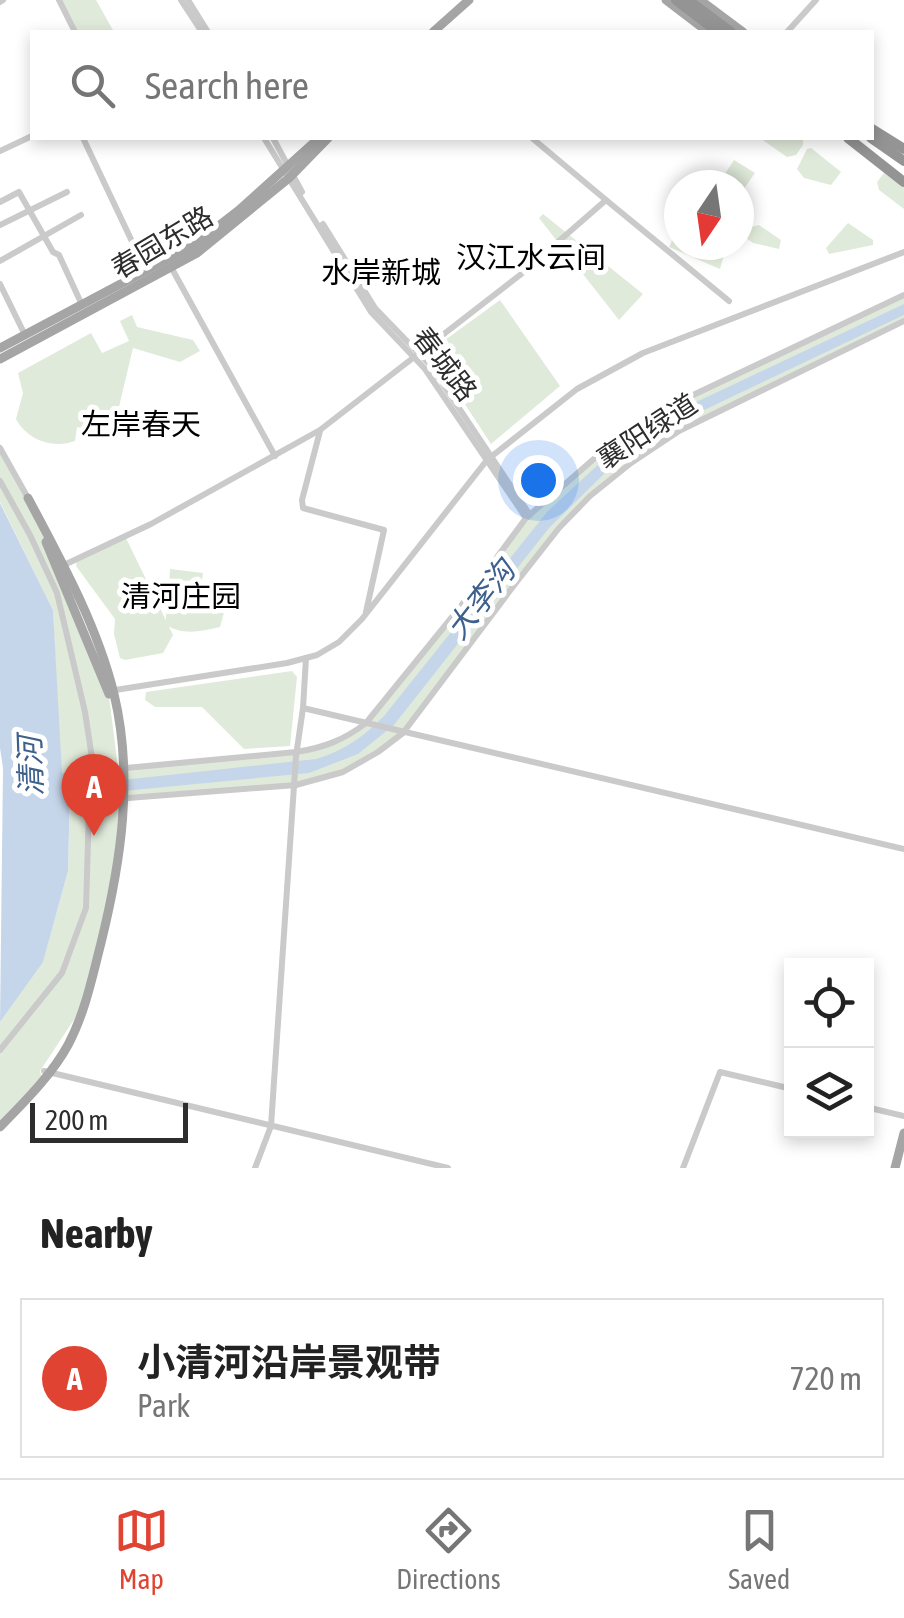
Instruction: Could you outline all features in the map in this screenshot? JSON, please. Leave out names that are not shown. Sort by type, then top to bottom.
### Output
[{"type":"highway","points":[[676,0],[715,30]]},
{"type":"highway","points":[[688,0],[728,30]]},
{"type":"highway","points":[[874,134],[904,149]]},
{"type":"highway","points":[[874,135],[904,159]]},
{"type":"highway","points":[[850,140],[904,182]]},
{"type":"highway","points":[[859,140],[904,172]]},
{"type":"main road","points":[[432,30],[460,0]]},
{"type":"main road","points":[[432,30],[469,0]]},
{"type":"main road","points":[[666,0],[705,30]]},
{"type":"main road","points":[[700,0],[740,30]]},
{"type":"main road","name":"春园东路","points":[[0,348],[204,238],[289,172],[317,140]]},
{"type":"main road","name":"春园东路","points":[[0,359],[217,238],[326,140]]},
{"type":"main road","points":[[0,1124],[46,1072],[81,1005],[112,872],[122,796],[110,693],[100,646],[28,498]]},
{"type":"main road","points":[[28,498],[110,693]]},
{"type":"main road","points":[[896,1168],[904,1133]]},
{"type":"street","points":[[59,0],[74,30]]},
{"type":"street","points":[[185,0],[204,30]]},
{"type":"street","points":[[789,30],[816,0]]},
{"type":"street","points":[[0,151],[30,137]]},
{"type":"street","points":[[84,140],[146,270]]},
{"type":"street","name":"春城路","points":[[265,140],[289,172]]},
{"type":"street","name":"春城路","points":[[274,140],[371,312],[416,353],[528,516]]},
{"type":"street","points":[[534,140],[729,301]]},
{"type":"street","points":[[0,202],[19,192],[53,252],[59,255],[82,305]]},
{"type":"street","points":[[0,226],[66,192]]},
{"type":"street","points":[[64,566],[151,524],[320,430],[520,275],[606,200]]},
{"type":"street","points":[[0,261],[81,216]]},
{"type":"street","points":[[110,693],[306,658],[339,642],[365,616],[489,458],[577,389],[643,353],[904,252]]},
{"type":"street","points":[[171,267],[275,456]]},
{"type":"street","points":[[0,284],[26,335]]},
{"type":"street","points":[[94,773],[296,754],[323,748],[350,735],[366,723],[528,516],[610,444],[672,405],[904,294]]},
{"type":"street","name":"襄阳绿道","points":[[403,733],[559,528],[590,496],[680,431],[904,321]]},
{"type":"street","points":[[320,430],[303,508],[384,530],[365,616]]},
{"type":"street","points":[[0,448],[28,498]]},
{"type":"street","points":[[0,481],[30,535],[60,605],[86,712],[94,773],[86,908],[62,972],[0,1050]]},
{"type":"street","points":[[60,605],[82,627]]},
{"type":"street","points":[[255,1168],[271,1126],[306,658]]},
{"type":"street","points":[[304,708],[904,849]]},
{"type":"street","points":[[90,800],[296,785],[342,772],[403,733]]},
{"type":"street","points":[[46,1072],[448,1168]]},
{"type":"street","points":[[683,1168],[720,1072],[784,1087]]},
{"type":"street","points":[[874,1109],[904,1116]]},
{"type":"green space","points":[[59,0],[96,0],[113,30],[74,30]]},
{"type":"green space","points":[[763,140],[803,140],[796,155],[787,157]]},
{"type":"green space","points":[[811,148],[841,172],[831,185],[804,178],[797,169]]},
{"type":"green space","points":[[734,160],[750,170],[728,170]]},
{"type":"green space","points":[[884,173],[904,187],[904,209],[879,190],[877,182]]},
{"type":"green space","points":[[543,214],[643,294],[619,320],[539,218]]},
{"type":"green space","points":[[848,223],[873,240],[873,245],[829,254],[826,248]]},
{"type":"green space","points":[[759,225],[781,240],[779,249],[754,243],[754,226]]},
{"type":"green space","points":[[699,260],[722,260],[720,269]]},
{"type":"green space","points":[[904,296],[904,321],[680,431],[590,496],[559,528],[403,733],[343,772],[296,785],[122,801],[116,871],[83,1006],[40,1071],[42,1078],[0,1123],[0,1022],[43,961],[68,871],[70,792],[61,785],[53,610],[0,502],[0,448],[28,498],[109,696],[118,768],[323,748],[366,723],[526,518],[611,444],[672,405]]},
{"type":"green space","points":[[500,300],[560,386],[491,444],[430,351]]},
{"type":"green space","points":[[132,315],[137,327],[193,340],[200,351],[180,362],[133,348],[112,436],[77,427],[75,441],[58,444],[41,441],[27,432],[16,419],[23,393],[18,373],[91,333],[102,353],[129,341],[120,321]]},
{"type":"green space","points":[[125,536],[173,635],[163,653],[125,660],[120,658],[114,634],[115,619],[76,566],[77,559]]},
{"type":"green space","points":[[170,569],[203,573],[200,594],[227,601],[220,627],[186,632],[166,625],[166,611],[155,586],[169,588]]},
{"type":"green space","points":[[292,671],[297,677],[290,746],[244,749],[202,707],[155,707],[145,700],[146,692]]},
{"type":"water","points":[[904,304],[904,315],[679,422],[611,467],[549,528],[394,725],[358,754],[309,773],[113,792],[64,786],[70,792],[68,871],[43,962],[0,1022],[0,503],[53,610],[62,773],[113,781],[316,759],[353,742],[384,716],[547,512],[615,449],[675,412]]},
{"type":"place","name":"小清河沿岸景观带","points":[[94,836]]},
{"type":"district","name":"汉江水云间","points":[[531,258]]},
{"type":"district","name":"水岸新城","points":[[381,273]]},
{"type":"district","name":"左岸春天","points":[[141,425]]},
{"type":"district","name":"清河庄园","points":[[181,597]]},
{"type":"water label","name":"大李沟","points":[[481,600]]},
{"type":"water label","name":"清河","points":[[31,766]]}]
